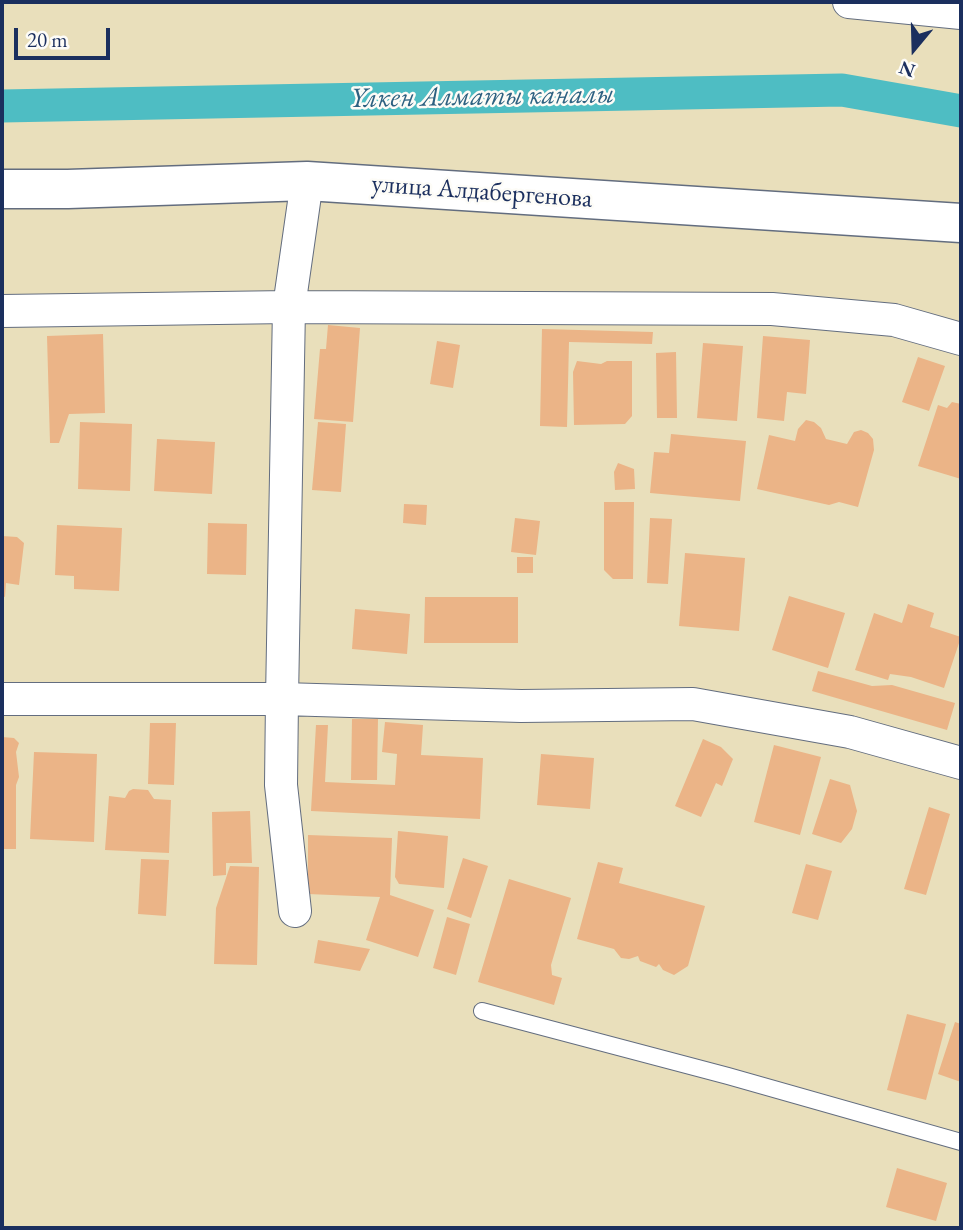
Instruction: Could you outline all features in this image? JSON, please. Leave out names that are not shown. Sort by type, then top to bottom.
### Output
[{"type":"main road","name":"улица Алдабергенова","points":[[2,189],[307,181],[961,223]]},
{"type":"street","points":[[849,2],[961,13]]},
{"type":"street","points":[[295,911],[281,785],[282,699],[289,307],[307,181]]},
{"type":"street","points":[[2,311],[289,307],[772,309],[894,320],[961,339]]},
{"type":"street","points":[[2,699],[282,699],[521,706],[694,704],[850,732],[961,762]]},
{"type":"lane","points":[[482,1011],[728,1076],[961,1142]]},
{"type":"building","points":[[328,325],[360,328],[353,422],[314,419],[320,349],[326,349]]},
{"type":"building","points":[[542,329],[653,332],[652,344],[569,342],[567,427],[540,426]]},
{"type":"building","points":[[103,334],[105,413],[69,414],[59,443],[50,443],[47,336]]},
{"type":"building","points":[[763,336],[810,340],[806,394],[787,392],[784,421],[757,418]]},
{"type":"building","points":[[437,341],[460,345],[453,388],[430,384]]},
{"type":"building","points":[[703,343],[743,346],[737,421],[697,418]]},
{"type":"building","points":[[676,352],[677,418],[657,418],[656,353]]},
{"type":"building","points":[[918,357],[945,366],[929,411],[902,402]]},
{"type":"building","points":[[577,361],[601,364],[607,361],[632,361],[632,416],[625,424],[574,425],[573,372]]},
{"type":"building","points":[[952,402],[961,404],[961,479],[918,466],[938,405],[947,408]]},
{"type":"building","points":[[806,420],[821,428],[826,439],[847,444],[854,432],[861,430],[873,439],[874,450],[858,507],[839,502],[829,505],[757,489],[769,435],[795,441],[798,429]]},
{"type":"building","points":[[80,422],[132,424],[130,491],[78,489]]},
{"type":"building","points":[[318,422],[346,424],[341,492],[312,490]]},
{"type":"building","points":[[671,434],[746,441],[740,501],[650,493],[654,452],[669,453]]},
{"type":"building","points":[[157,439],[215,442],[212,494],[154,491]]},
{"type":"building","points":[[618,463],[634,469],[635,489],[615,490],[614,472]]},
{"type":"building","points":[[604,502],[634,502],[633,579],[613,579],[604,570]]},
{"type":"building","points":[[404,504],[427,505],[426,525],[403,523]]},
{"type":"building","points":[[515,518],[540,521],[536,555],[511,552]]},
{"type":"building","points":[[650,518],[672,519],[668,584],[647,583]]},
{"type":"building","points":[[208,523],[247,524],[246,575],[207,574]]},
{"type":"building","points":[[57,525],[122,528],[119,591],[74,589],[74,576],[55,575]]},
{"type":"building","points":[[2,536],[17,537],[24,543],[19,585],[6,583],[5,597],[2,596]]},
{"type":"building","points":[[685,553],[745,558],[739,631],[679,626]]},
{"type":"building","points":[[517,557],[533,557],[533,573],[517,573]]},
{"type":"building","points":[[789,596],[845,613],[828,668],[772,650]]},
{"type":"building","points":[[425,597],[518,597],[518,643],[424,643]]},
{"type":"building","points":[[908,604],[934,613],[930,627],[961,637],[944,688],[911,677],[890,674],[888,680],[855,670],[874,613],[902,623]]},
{"type":"building","points":[[355,609],[410,614],[407,654],[352,649]]},
{"type":"building","points":[[818,671],[872,686],[892,685],[955,703],[947,730],[812,691]]},
{"type":"building","points":[[352,719],[378,719],[377,780],[351,780]]},
{"type":"building","points":[[385,722],[423,725],[421,755],[483,758],[480,819],[311,811],[316,725],[328,725],[325,782],[395,785],[397,754],[382,752]]},
{"type":"building","points":[[150,723],[176,723],[174,785],[148,784]]},
{"type":"building","points":[[2,737],[14,738],[19,743],[16,752],[19,777],[16,785],[16,849],[2,849]]},
{"type":"building","points":[[703,739],[721,747],[733,759],[722,786],[716,783],[701,817],[675,806]]},
{"type":"building","points":[[774,745],[821,757],[800,835],[754,822]]},
{"type":"building","points":[[34,752],[97,754],[94,842],[30,839]]},
{"type":"building","points":[[541,754],[594,758],[590,809],[537,805]]},
{"type":"building","points":[[830,779],[850,785],[857,811],[852,829],[841,843],[812,834]]},
{"type":"building","points":[[133,789],[148,790],[154,799],[171,800],[169,853],[105,850],[109,796],[125,798]]},
{"type":"building","points":[[929,807],[950,814],[926,895],[904,889]]},
{"type":"building","points":[[250,811],[252,863],[226,863],[226,875],[213,876],[212,812]]},
{"type":"building","points":[[398,831],[448,836],[444,888],[399,884],[395,877]]},
{"type":"building","points":[[308,835],[392,838],[390,895],[434,910],[418,957],[366,940],[380,897],[308,894]]},
{"type":"building","points":[[463,858],[488,866],[471,918],[447,909]]},
{"type":"building","points":[[141,859],[169,860],[166,916],[138,914]]},
{"type":"building","points":[[598,862],[623,868],[619,883],[705,906],[688,966],[674,975],[663,970],[659,964],[656,967],[640,961],[638,956],[621,958],[614,949],[577,939]]},
{"type":"building","points":[[806,864],[832,871],[818,920],[792,913]]},
{"type":"building","points":[[230,866],[259,867],[257,965],[214,964],[216,908]]},
{"type":"building","points":[[509,879],[571,898],[551,965],[552,975],[562,978],[554,1005],[478,982]]},
{"type":"building","points":[[447,917],[470,924],[456,975],[433,968]]},
{"type":"building","points":[[318,940],[370,949],[360,971],[314,963]]},
{"type":"building","points":[[907,1014],[946,1024],[926,1100],[887,1090]]},
{"type":"building","points":[[955,1022],[961,1024],[961,1082],[938,1074]]},
{"type":"building","points":[[897,1168],[947,1183],[936,1221],[886,1207]]},
{"type":"waterway","name":"Үлкен Алматы каналы","points":[[2,106],[842,90],[961,111]]}]
